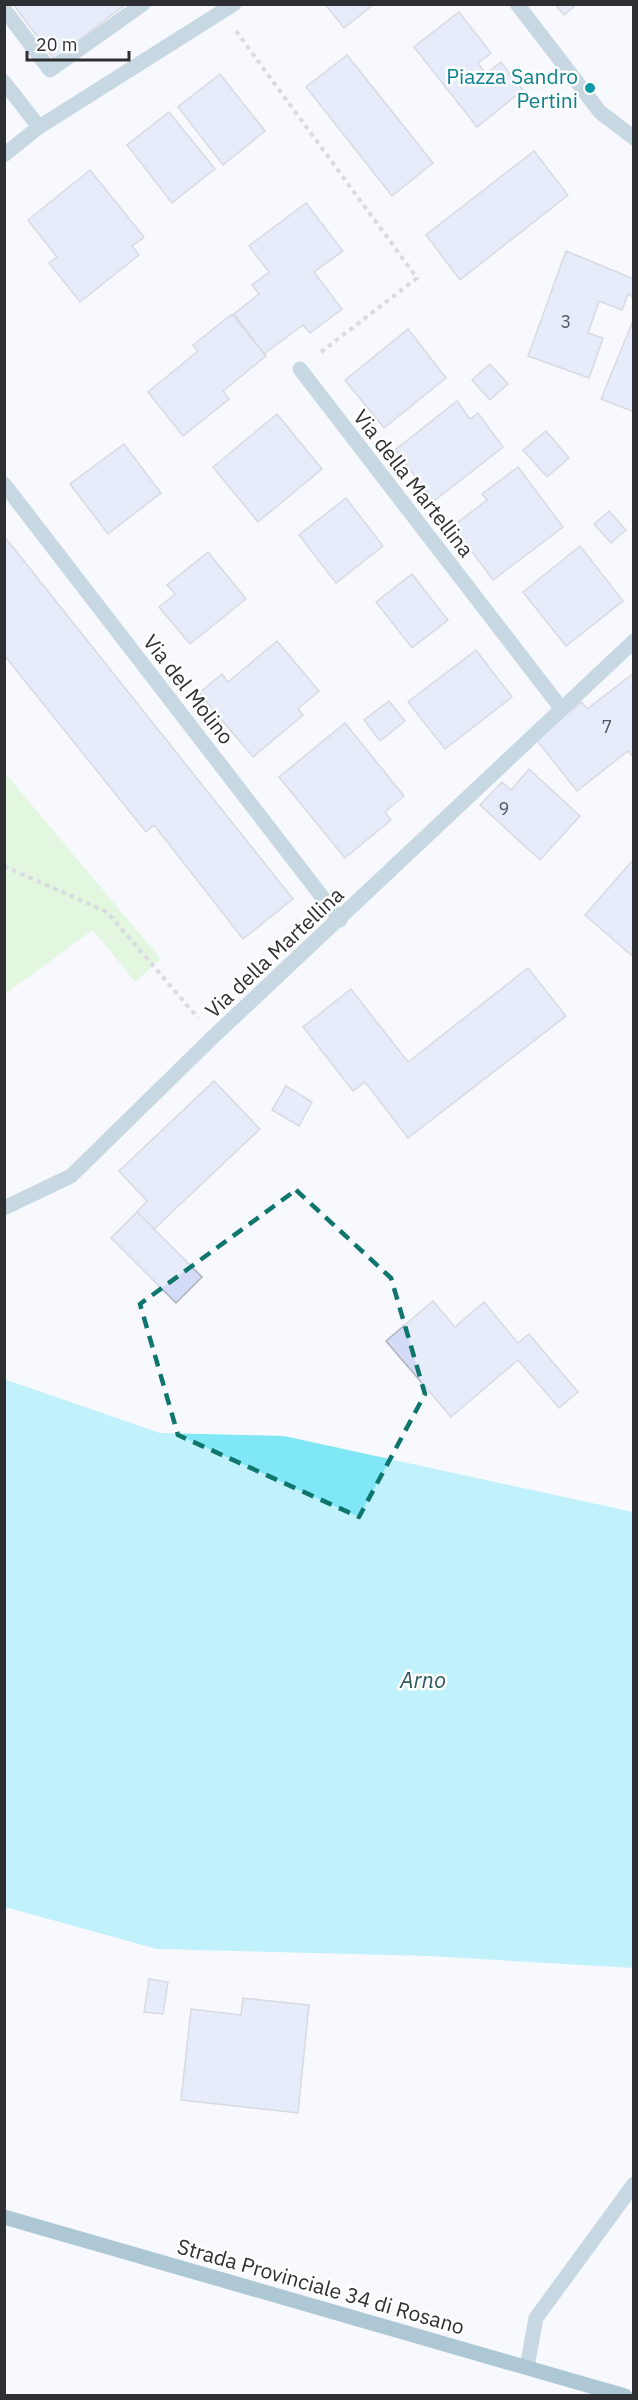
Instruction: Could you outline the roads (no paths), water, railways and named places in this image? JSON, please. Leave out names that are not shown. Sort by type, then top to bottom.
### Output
[{"type":"main road","name":"Strada Provinciale 34 di Rosano","points":[[4,2217],[625,2396]]},
{"type":"street","points":[[4,9],[50,70],[143,4]]},
{"type":"street","points":[[517,4],[600,112],[633,138]]},
{"type":"street","points":[[4,154],[39,127],[228,9]]},
{"type":"street","points":[[4,82],[39,127]]},
{"type":"street","name":"Via della Martellina","points":[[300,369],[561,708]]},
{"type":"street","name":"Via del Molino","points":[[4,484],[340,920]]},
{"type":"street","name":"Via della Martellina","points":[[4,1208],[71,1176],[214,1036],[340,920],[633,641]]},
{"type":"street","points":[[527,2367],[536,2318],[633,2184]]},
{"type":"water","name":"Arno","points":[[4,1379],[160,1433],[284,1436],[633,1512],[633,1968],[429,1956],[157,1949],[5,1907]]},
{"type":"place","name":"Piazza Sandro Pertini","points":[[590,88]]}]
